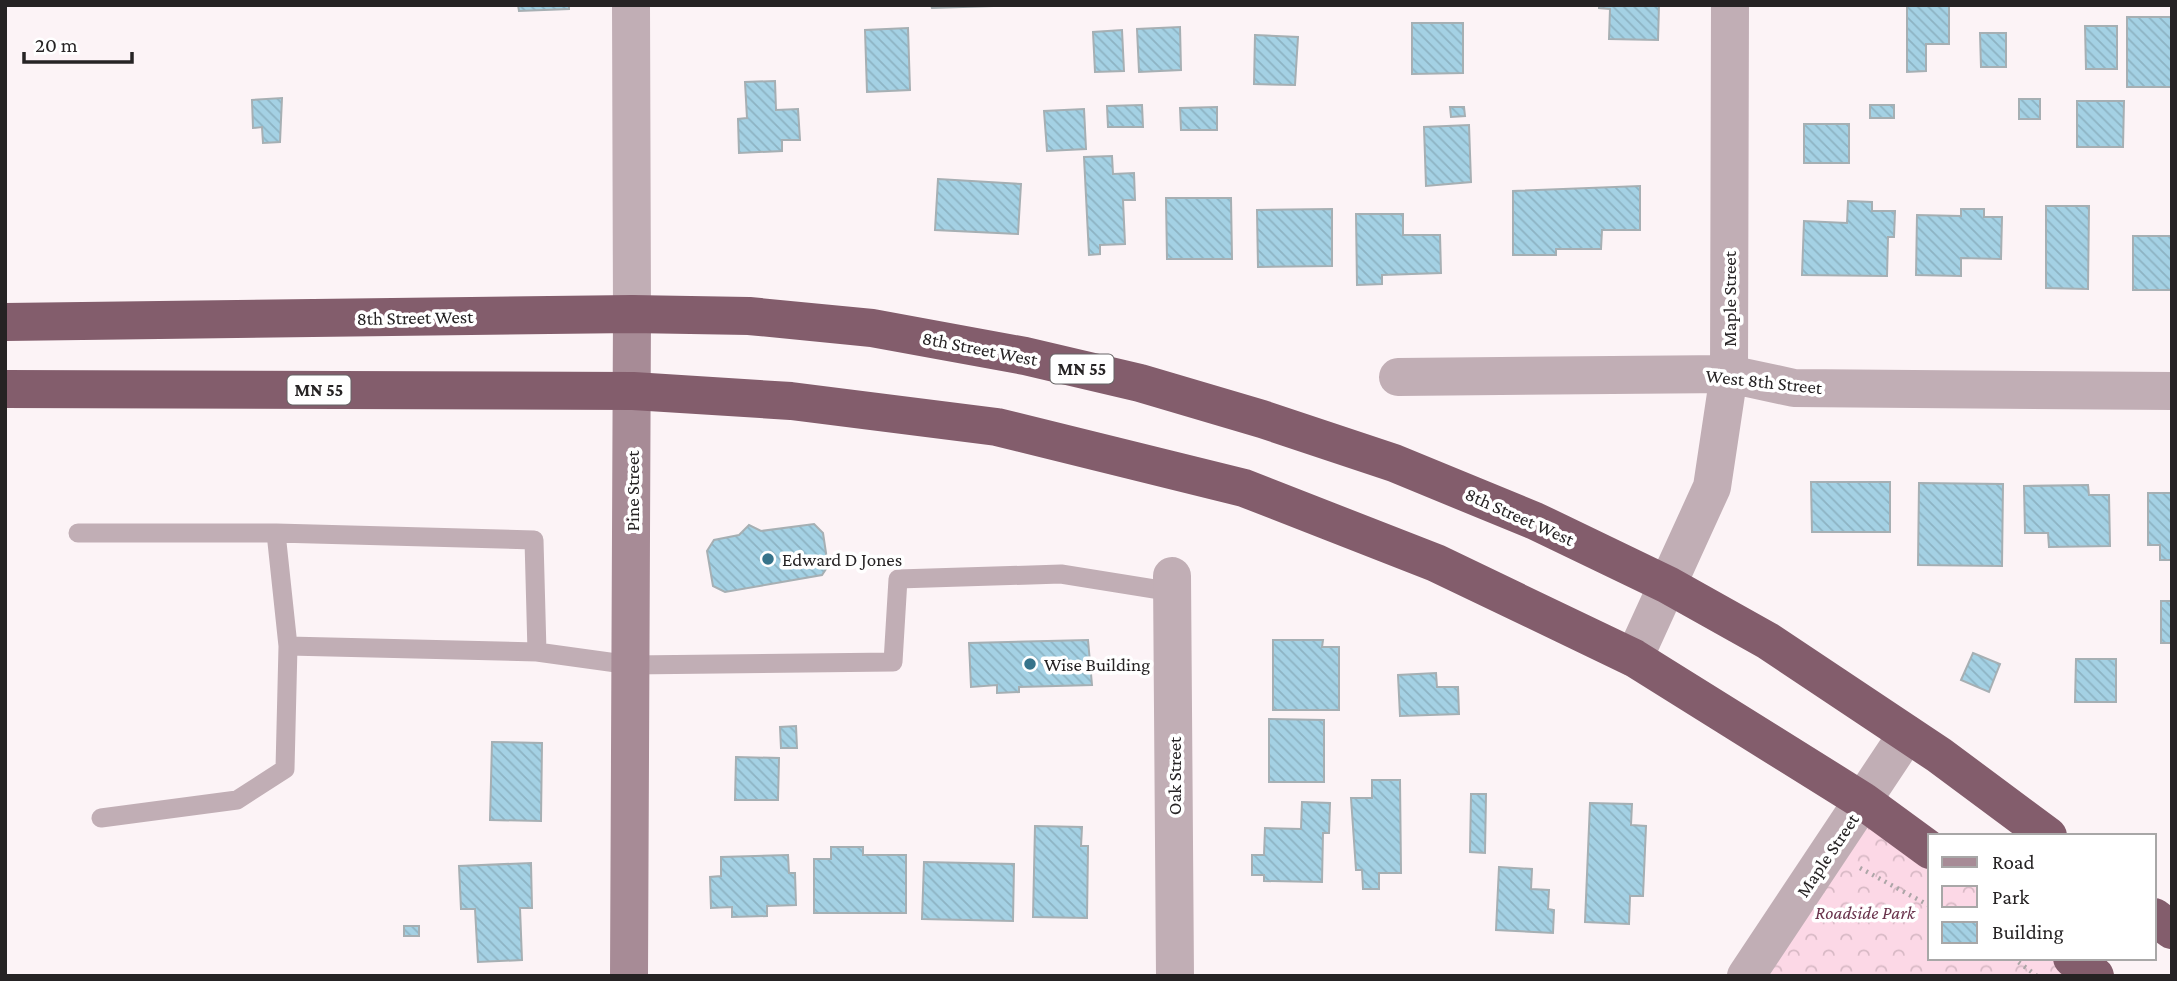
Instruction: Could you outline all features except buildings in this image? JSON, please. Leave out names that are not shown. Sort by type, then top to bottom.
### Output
[{"type":"highway","name":"8th Street West","points":[[5,322],[632,314],[748,316],[872,328],[1026,356],[1140,383],[1262,419],[1394,463],[1535,521],[1668,584],[1768,641],[1939,755],[2045,834]]},
{"type":"highway","name":"MN 55","points":[[5,389],[633,391],[791,401],[997,427],[1244,488],[1436,564],[1634,658],[1863,802],[1928,849]]},
{"type":"highway","points":[[2156,918],[2172,930]]},
{"type":"highway","points":[[2075,960],[2095,976]]},
{"type":"street","name":"Pine Street","points":[[629,976],[633,391],[631,5]]},
{"type":"street","name":"Maple Street","points":[[1634,658],[1712,487],[1729,374],[1730,5]]},
{"type":"street","name":"West 8th Street","points":[[1398,377],[1729,374],[1794,388],[2172,391]]},
{"type":"street","name":"Oak Street","points":[[1172,584],[1175,976]]},
{"type":"street","name":"Maple Street","points":[[1746,976],[1907,734]]},
{"type":"lane","points":[[78,533],[276,533],[534,540],[537,652]]},
{"type":"lane","points":[[101,818],[237,800],[285,769],[288,646],[276,533]]},
{"type":"lane","points":[[288,646],[537,652],[631,665],[893,662],[898,579],[1061,574],[1172,584]]},
{"type":"path","points":[[1830,850],[1928,905]]},
{"type":"path","points":[[2016,960],[2036,976]]},
{"type":"green space","name":"Roadside Park","points":[[1863,801],[1928,849],[1928,960],[2075,960],[2095,976],[1746,976]]},
{"type":"place","name":"Edward D Jones","points":[[768,559]]},
{"type":"place","name":"Wise Building","points":[[1030,664]]}]
